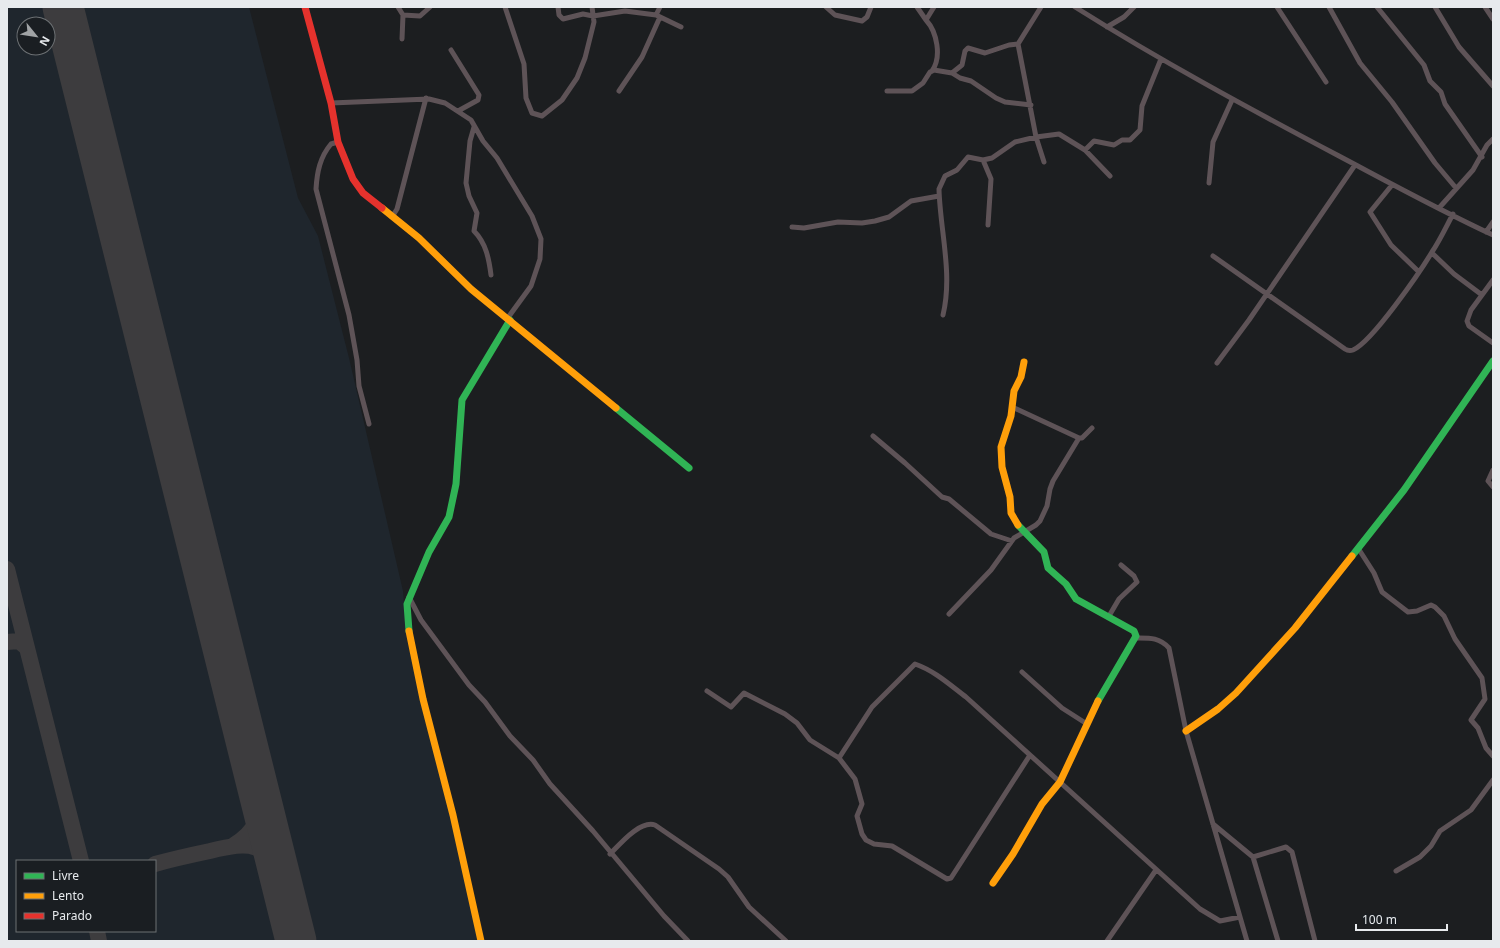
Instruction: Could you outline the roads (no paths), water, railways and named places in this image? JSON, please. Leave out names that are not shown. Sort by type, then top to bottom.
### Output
[{"type":"street","points":[[305,7],[331,103],[338,142],[353,179],[363,193],[420,238],[471,289],[689,468]]},
{"type":"street","points":[[398,7],[403,15],[402,39]]},
{"type":"street","points":[[403,15],[420,16],[430,7]]},
{"type":"street","points":[[505,7],[513,37],[524,64],[526,98],[530,110],[538,116],[544,115],[557,105],[577,78],[583,63],[594,22],[592,7]]},
{"type":"street","points":[[558,7],[560,16],[563,18],[583,14],[593,16],[625,11],[658,16],[681,27]]},
{"type":"street","points":[[619,91],[642,57],[660,7]]},
{"type":"street","points":[[826,7],[835,15],[862,21],[867,17],[872,7]]},
{"type":"street","points":[[887,91],[912,91],[923,83],[937,63],[936,38],[932,26],[917,7]]},
{"type":"street","points":[[926,20],[934,7]]},
{"type":"street","points":[[1041,7],[1018,44],[1022,71],[1031,105],[1036,136],[1044,162]]},
{"type":"street","points":[[1075,7],[1160,59],[1232,100],[1392,185],[1493,235]]},
{"type":"street","points":[[1106,27],[1124,17],[1134,7]]},
{"type":"street","points":[[1278,7],[1326,82]]},
{"type":"street","points":[[1330,7],[1360,63],[1392,102],[1435,163],[1456,188]]},
{"type":"street","points":[[1377,7],[1424,65],[1430,81],[1441,92],[1445,104],[1482,157]]},
{"type":"street","points":[[1435,7],[1459,47],[1493,86]]},
{"type":"street","points":[[1485,7],[1491,12],[1493,19]]},
{"type":"street","points":[[952,73],[962,65],[968,48],[985,53],[1009,45],[1018,44]]},
{"type":"street","points":[[451,50],[479,95],[478,100],[458,111]]},
{"type":"street","points":[[1085,150],[1094,141],[1114,146],[1122,140],[1130,140],[1138,133],[1142,125],[1142,106],[1160,59]]},
{"type":"street","points":[[932,71],[952,73],[960,78],[971,81],[996,98],[1006,102],[1031,105]]},
{"type":"street","points":[[331,103],[426,98],[445,103],[458,111],[471,120],[474,127],[517,189],[532,216],[540,239],[540,259],[531,286],[508,319],[462,400],[456,484],[449,517],[428,552],[407,604],[408,619],[423,699],[453,815],[481,941]]},
{"type":"street","points":[[392,217],[397,209],[426,98]]},
{"type":"street","points":[[1209,183],[1213,142],[1232,100]]},
{"type":"street","points":[[474,127],[470,141],[466,188],[477,213],[474,231],[481,237],[489,258],[492,275]]},
{"type":"street","points":[[943,315],[946,298],[946,273],[939,189],[945,176],[957,170],[968,157],[983,160],[998,155],[1015,142],[1036,136],[1058,134],[1085,150],[1110,176]]},
{"type":"street","points":[[1439,208],[1472,170],[1482,157],[1487,145],[1493,139]]},
{"type":"street","points":[[338,142],[331,144],[326,150],[316,174],[316,189],[349,315],[357,360],[359,386],[369,424]]},
{"type":"street","points":[[983,160],[991,179],[988,226]]},
{"type":"street","points":[[1217,363],[1266,295],[1355,165]]},
{"type":"street","points":[[1392,185],[1370,212],[1391,245],[1419,272]]},
{"type":"street","points":[[792,227],[804,228],[838,222],[862,223],[875,221],[889,217],[911,201],[939,196]]},
{"type":"street","points":[[1213,256],[1266,295],[1348,351],[1360,346],[1371,334],[1419,272],[1453,214]]},
{"type":"street","points":[[1486,232],[1493,222]]},
{"type":"street","points":[[1432,252],[1454,274],[1482,296]]},
{"type":"street","points":[[1493,280],[1471,310],[1467,321],[1469,326],[1476,332],[1493,343]]},
{"type":"street","points":[[1186,731],[1218,709],[1251,677],[1295,628],[1404,490],[1493,361]]},
{"type":"street","points":[[993,883],[1013,854],[1042,804],[1060,782],[1103,689],[1135,638],[1136,634],[1134,631],[1109,616],[1088,607],[1076,599],[1069,592],[1066,584],[1048,568],[1044,552],[1024,531],[1013,517],[1009,508],[1010,497],[1001,458],[1001,447],[1012,408],[1014,391],[1021,377],[1024,362]]},
{"type":"street","points":[[1012,408],[1080,438]]},
{"type":"street","points":[[949,614],[991,570],[1012,541],[1040,521],[1047,506],[1053,481],[1080,438],[1082,438],[1092,428]]},
{"type":"street","points":[[872,436],[905,463],[942,497],[949,500],[991,534],[1012,541]]},
{"type":"street","points":[[1493,470],[1488,481],[1493,487]]},
{"type":"street","points":[[1358,548],[1374,572],[1379,589],[1387,596],[1408,612],[1417,611],[1433,605],[1444,616],[1455,639],[1482,678],[1485,699],[1471,720],[1478,728],[1486,748],[1493,756]]},
{"type":"street","points":[[1109,616],[1119,599],[1137,582],[1134,576],[1121,565]]},
{"type":"street","points":[[409,597],[421,620],[469,685],[485,702],[510,736],[533,760],[550,784],[593,831],[610,854],[688,941]]},
{"type":"street","points":[[1135,638],[1155,638],[1164,642],[1169,648],[1186,731],[1248,941]]},
{"type":"street","points":[[839,758],[872,707],[915,664],[928,669],[946,681],[1030,755],[1200,910],[1220,921],[1240,917]]},
{"type":"street","points":[[1022,672],[1062,708],[1087,724]]},
{"type":"street","points":[[707,691],[731,707],[744,693],[785,714],[797,723],[810,740],[839,758],[855,779],[862,804],[857,816],[862,834],[866,840],[874,844],[892,846],[949,880],[1030,755]]},
{"type":"street","points":[[1396,871],[1420,856],[1431,846],[1440,831],[1457,818],[1471,810],[1493,780]]},
{"type":"street","points":[[1212,823],[1253,857],[1278,941]]},
{"type":"street","points":[[610,854],[635,830],[648,824],[655,825],[728,877],[749,907],[786,941]]},
{"type":"street","points":[[1253,857],[1286,847],[1292,852],[1315,941]]},
{"type":"street","points":[[1107,941],[1156,870]]}]
